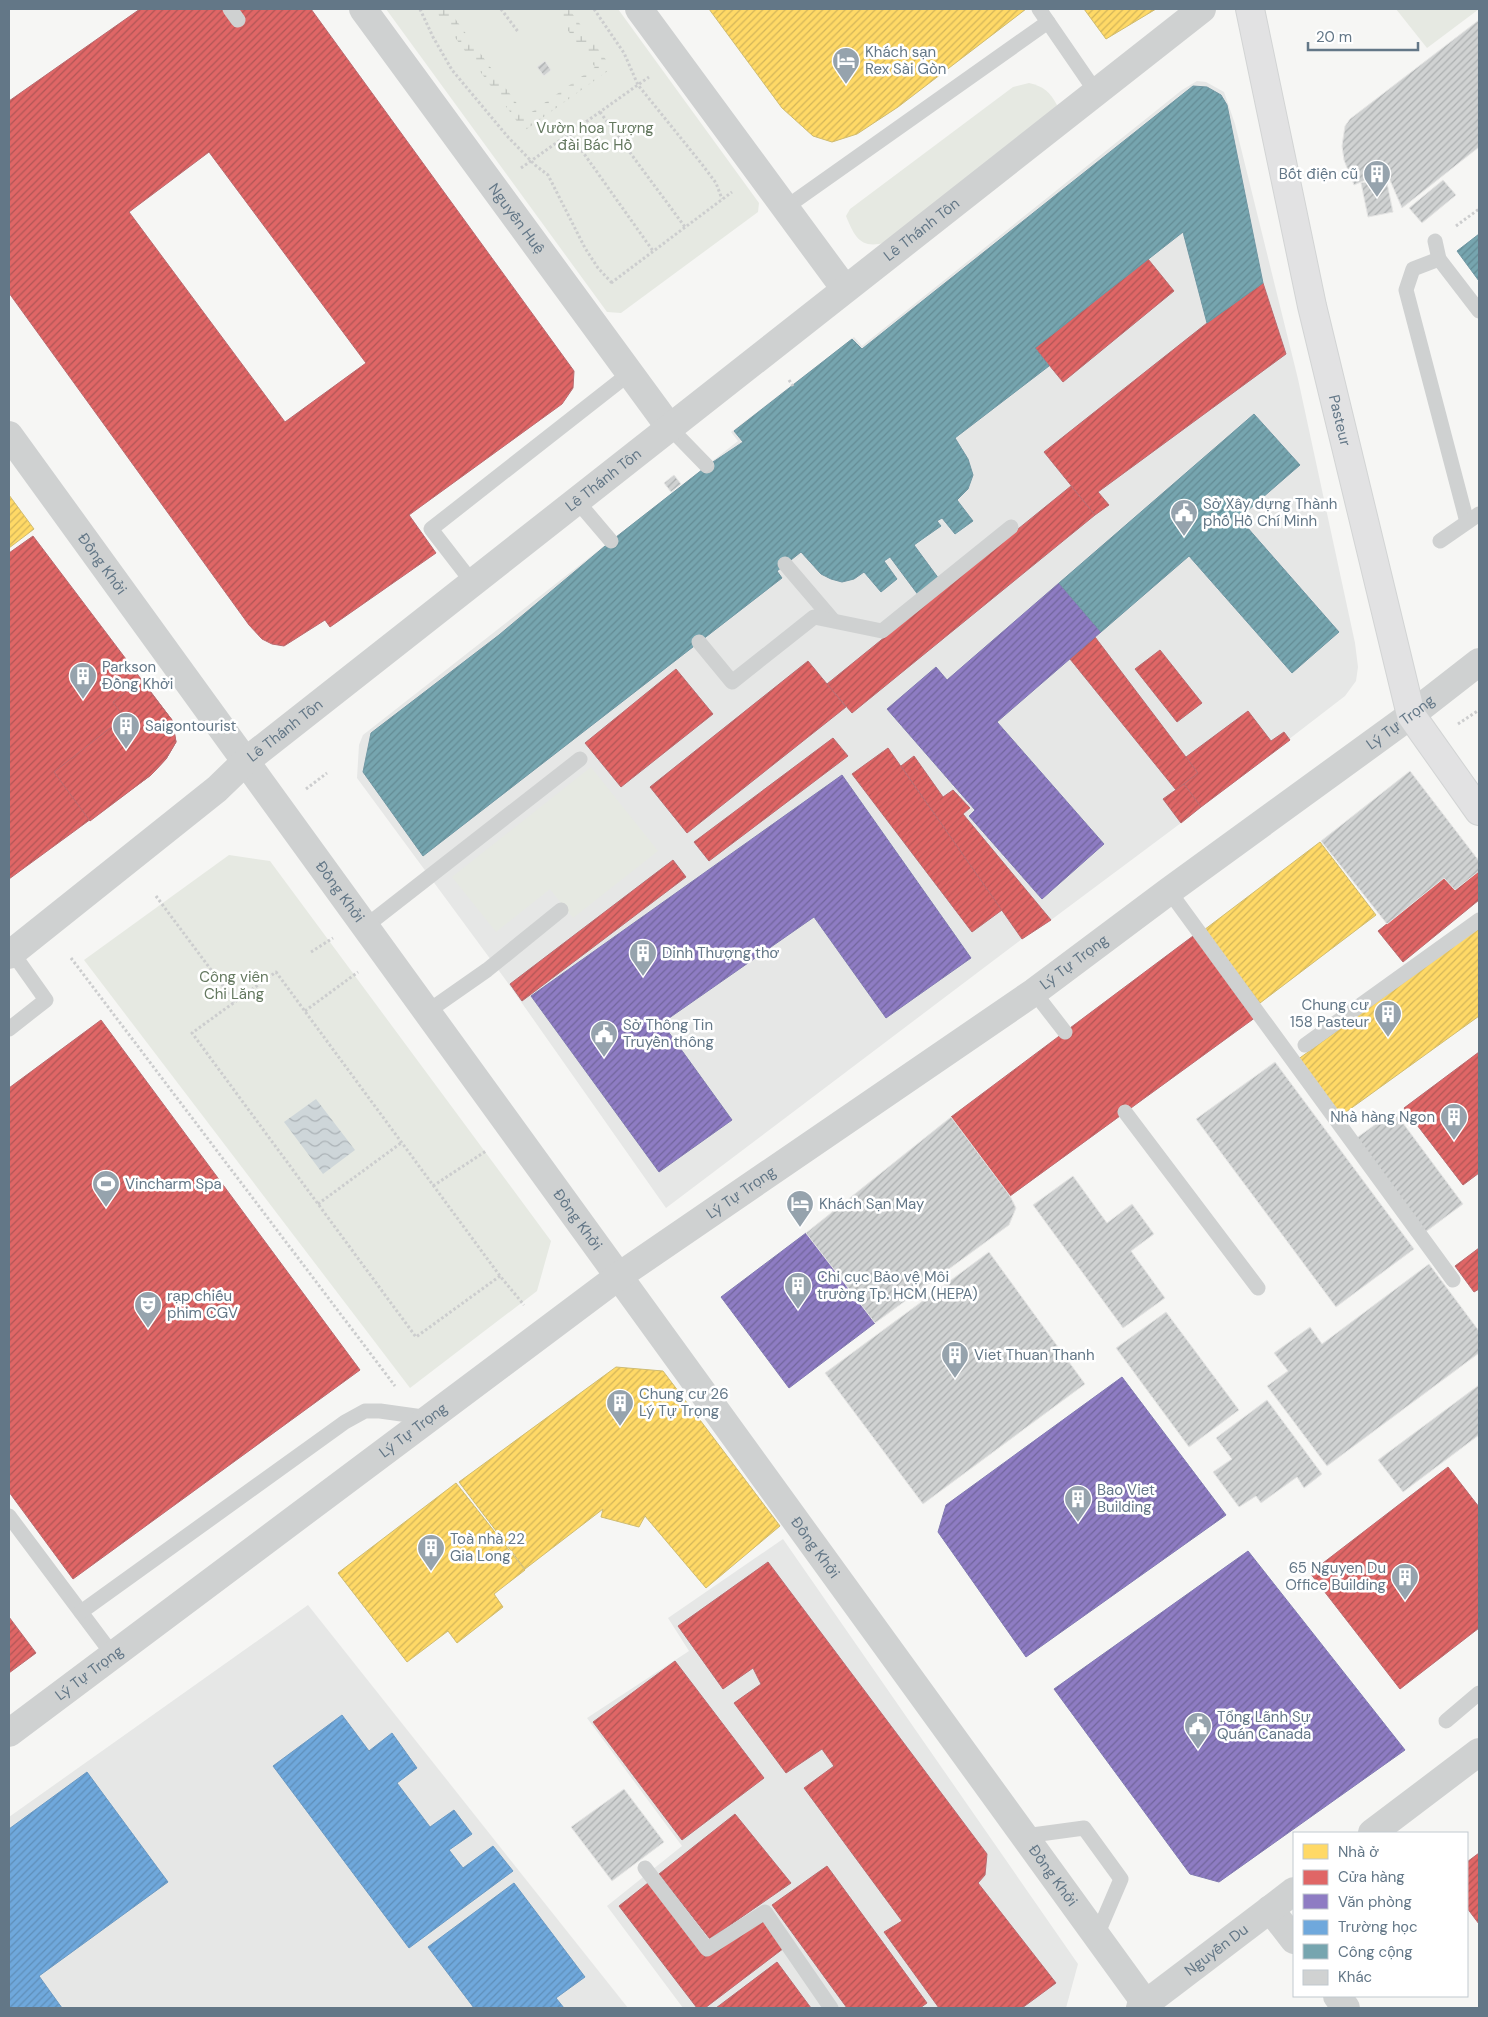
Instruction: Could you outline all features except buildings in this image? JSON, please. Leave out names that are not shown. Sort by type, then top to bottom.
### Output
[{"type":"main road","name":"Pasteur","points":[[1250,9],[1312,306],[1411,715],[1479,811]]},
{"type":"street","name":"Nguyễn Huệ","points":[[363,9],[670,428]]},
{"type":"street","points":[[639,9],[845,290]]},
{"type":"street","name":"Lê Thánh Tôn","points":[[10,953],[216,789],[246,761],[472,582],[1202,9]]},
{"type":"street","name":"Ðồng Khởi","points":[[9,435],[1097,1935],[1143,2006]]},
{"type":"street","name":"Lý Tự Trọng","points":[[9,1733],[619,1276],[1034,992],[1169,890],[1411,715],[1479,662]]},
{"type":"street","points":[[1373,1832],[1479,1752]]},
{"type":"street","name":"Nguyễn Du","points":[[1143,2006],[1293,1892]]},
{"type":"street","points":[[1270,1909],[1293,1939]]},
{"type":"street","points":[[1338,1997],[1346,2008]]},
{"type":"lane","points":[[1039,9],[1096,92]]},
{"type":"lane","points":[[785,208],[1048,22]]},
{"type":"lane","points":[[1435,242],[1439,259],[1479,311]]},
{"type":"lane","points":[[1439,259],[1413,269],[1406,290],[1473,518],[1440,541]]},
{"type":"lane","points":[[472,582],[431,529],[630,372]]},
{"type":"lane","points":[[670,428],[707,466]]},
{"type":"lane","points":[[577,501],[611,541]]},
{"type":"lane","points":[[699,642],[732,682],[814,617],[832,619],[882,631],[1011,527]]},
{"type":"lane","points":[[785,564],[832,619]]},
{"type":"lane","points":[[366,926],[580,759]]},
{"type":"lane","points":[[1169,890],[1453,1280]]},
{"type":"lane","points":[[428,1012],[487,970],[561,910]]},
{"type":"lane","points":[[1305,1046],[1479,920]]},
{"type":"lane","points":[[9,1028],[46,1000],[10,953]]},
{"type":"lane","points":[[1034,992],[1065,1032]]},
{"type":"lane","points":[[1126,1112],[1258,1288]]},
{"type":"lane","points":[[81,1612],[344,1422],[365,1411],[380,1411],[430,1418]]},
{"type":"lane","points":[[9,1516],[113,1655]]},
{"type":"lane","points":[[1446,1722],[1479,1693]]},
{"type":"lane","points":[[1025,1836],[1084,1828],[1121,1880],[1097,1935]]},
{"type":"lane","points":[[645,1868],[707,1949],[765,1912],[831,2008]]},
{"type":"path","points":[[420,9],[452,70],[508,137],[531,161],[548,174],[585,248],[598,268],[612,283]]},
{"type":"path","points":[[501,9],[519,34]]},
{"type":"path","points":[[594,9],[624,53],[638,85],[716,183],[722,199]]},
{"type":"path","points":[[516,172],[653,74]]},
{"type":"path","points":[[600,112],[685,227]]},
{"type":"path","points":[[570,134],[653,251]]},
{"type":"path","points":[[606,287],[737,188]]},
{"type":"path","points":[[789,380],[793,386]]},
{"type":"path","points":[[1458,724],[1479,710]]},
{"type":"path","points":[[156,896],[235,1002]]},
{"type":"path","points":[[311,952],[337,935]]},
{"type":"path","points":[[71,958],[399,1391]]},
{"type":"path","points":[[500,1276],[416,1337],[192,1033],[276,972],[500,1276],[526,1307]]},
{"type":"path","points":[[305,1011],[348,979]]},
{"type":"path","points":[[318,1204],[401,1143]]},
{"type":"path","points":[[434,1186],[477,1157]]},
{"type":"shaded area","points":[[1197,81],[1206,82],[1224,92],[1235,124],[1298,379],[1355,643],[1358,667],[1356,681],[1345,696],[1201,807],[1184,784],[1176,790],[1181,823],[1051,920],[1022,939],[666,1208],[505,979],[357,778],[359,745],[363,735],[738,441],[731,432],[854,337],[862,346],[1182,90]]},
{"type":"shaded area","points":[[783,1539],[1078,1964],[1066,2008],[811,2008],[777,1963],[716,2008],[683,2008],[607,1906],[682,1846],[587,1718],[689,1651],[668,1618]]},
{"type":"shaded area","points":[[308,1605],[628,2008],[9,2008],[9,1817]]},
{"type":"green space","name":"Vườn hoa Tượng đài Bác Hồ","points":[[386,9],[618,9],[759,203],[758,212],[621,313],[607,312]]},
{"type":"green space","points":[[434,9],[448,9],[526,116],[595,67],[552,9],[569,9],[612,68],[524,131]]},
{"type":"green space","points":[[1396,9],[1479,9],[1427,48]]},
{"type":"green space","points":[[1029,83],[1046,90],[1052,96],[1057,105],[1055,114],[887,242],[878,244],[865,243],[856,236],[846,216],[850,209],[1013,87]]},
{"type":"green space","points":[[591,767],[658,851],[573,918],[550,889],[496,932],[452,877]]},
{"type":"green space","name":"Công viên Chi Lăng","points":[[229,855],[270,861],[551,1241],[537,1291],[410,1388],[84,960]]},
{"type":"water","points":[[316,1099],[355,1150],[323,1174],[284,1122]]},
{"type":"place","name":"Khách sạn Rex Sài Gòn","points":[[846,85]]},
{"type":"place","name":"Bốt điện cũ","points":[[1377,198]]},
{"type":"place","name":"Sở Xây dựng Thành phố Hồ Chí Minh","points":[[1184,537]]},
{"type":"place","name":"Parkson Đồng Khởi","points":[[83,700]]},
{"type":"place","name":"Saigontourist","points":[[126,750]]},
{"type":"place","name":"Dinh Thượng thơ","points":[[643,977]]},
{"type":"place","name":"Chung cư 158 Pasteur","points":[[1388,1038]]},
{"type":"place","name":"Sở Thông Tin Truyền thông","points":[[604,1058]]},
{"type":"place","name":"Nhà hàng Ngon","points":[[1454,1141]]},
{"type":"place","name":"Vincharm Spa","points":[[106,1208]]},
{"type":"place","name":"Khách Sạn May","points":[[800,1228]]},
{"type":"place","name":"Chi cục Bảo vệ Môi trường Tp. HCM (HEPA)","points":[[798,1310]]},
{"type":"place","name":"rạp chiếu phim CGV","points":[[148,1329]]},
{"type":"place","name":"Viet Thuan Thanh","points":[[955,1379]]},
{"type":"place","name":"Chung cư 26 Lý Tự Trọng","points":[[620,1427]]},
{"type":"place","name":"Bao Viet Building","points":[[1078,1523]]},
{"type":"place","name":"Toà nhà 22 Gia Long","points":[[431,1572]]},
{"type":"place","name":"65 Nguyen Du Office Building","points":[[1405,1601]]},
{"type":"place","name":"Tổng Lãnh Sự Quán Canada","points":[[1198,1750]]}]
